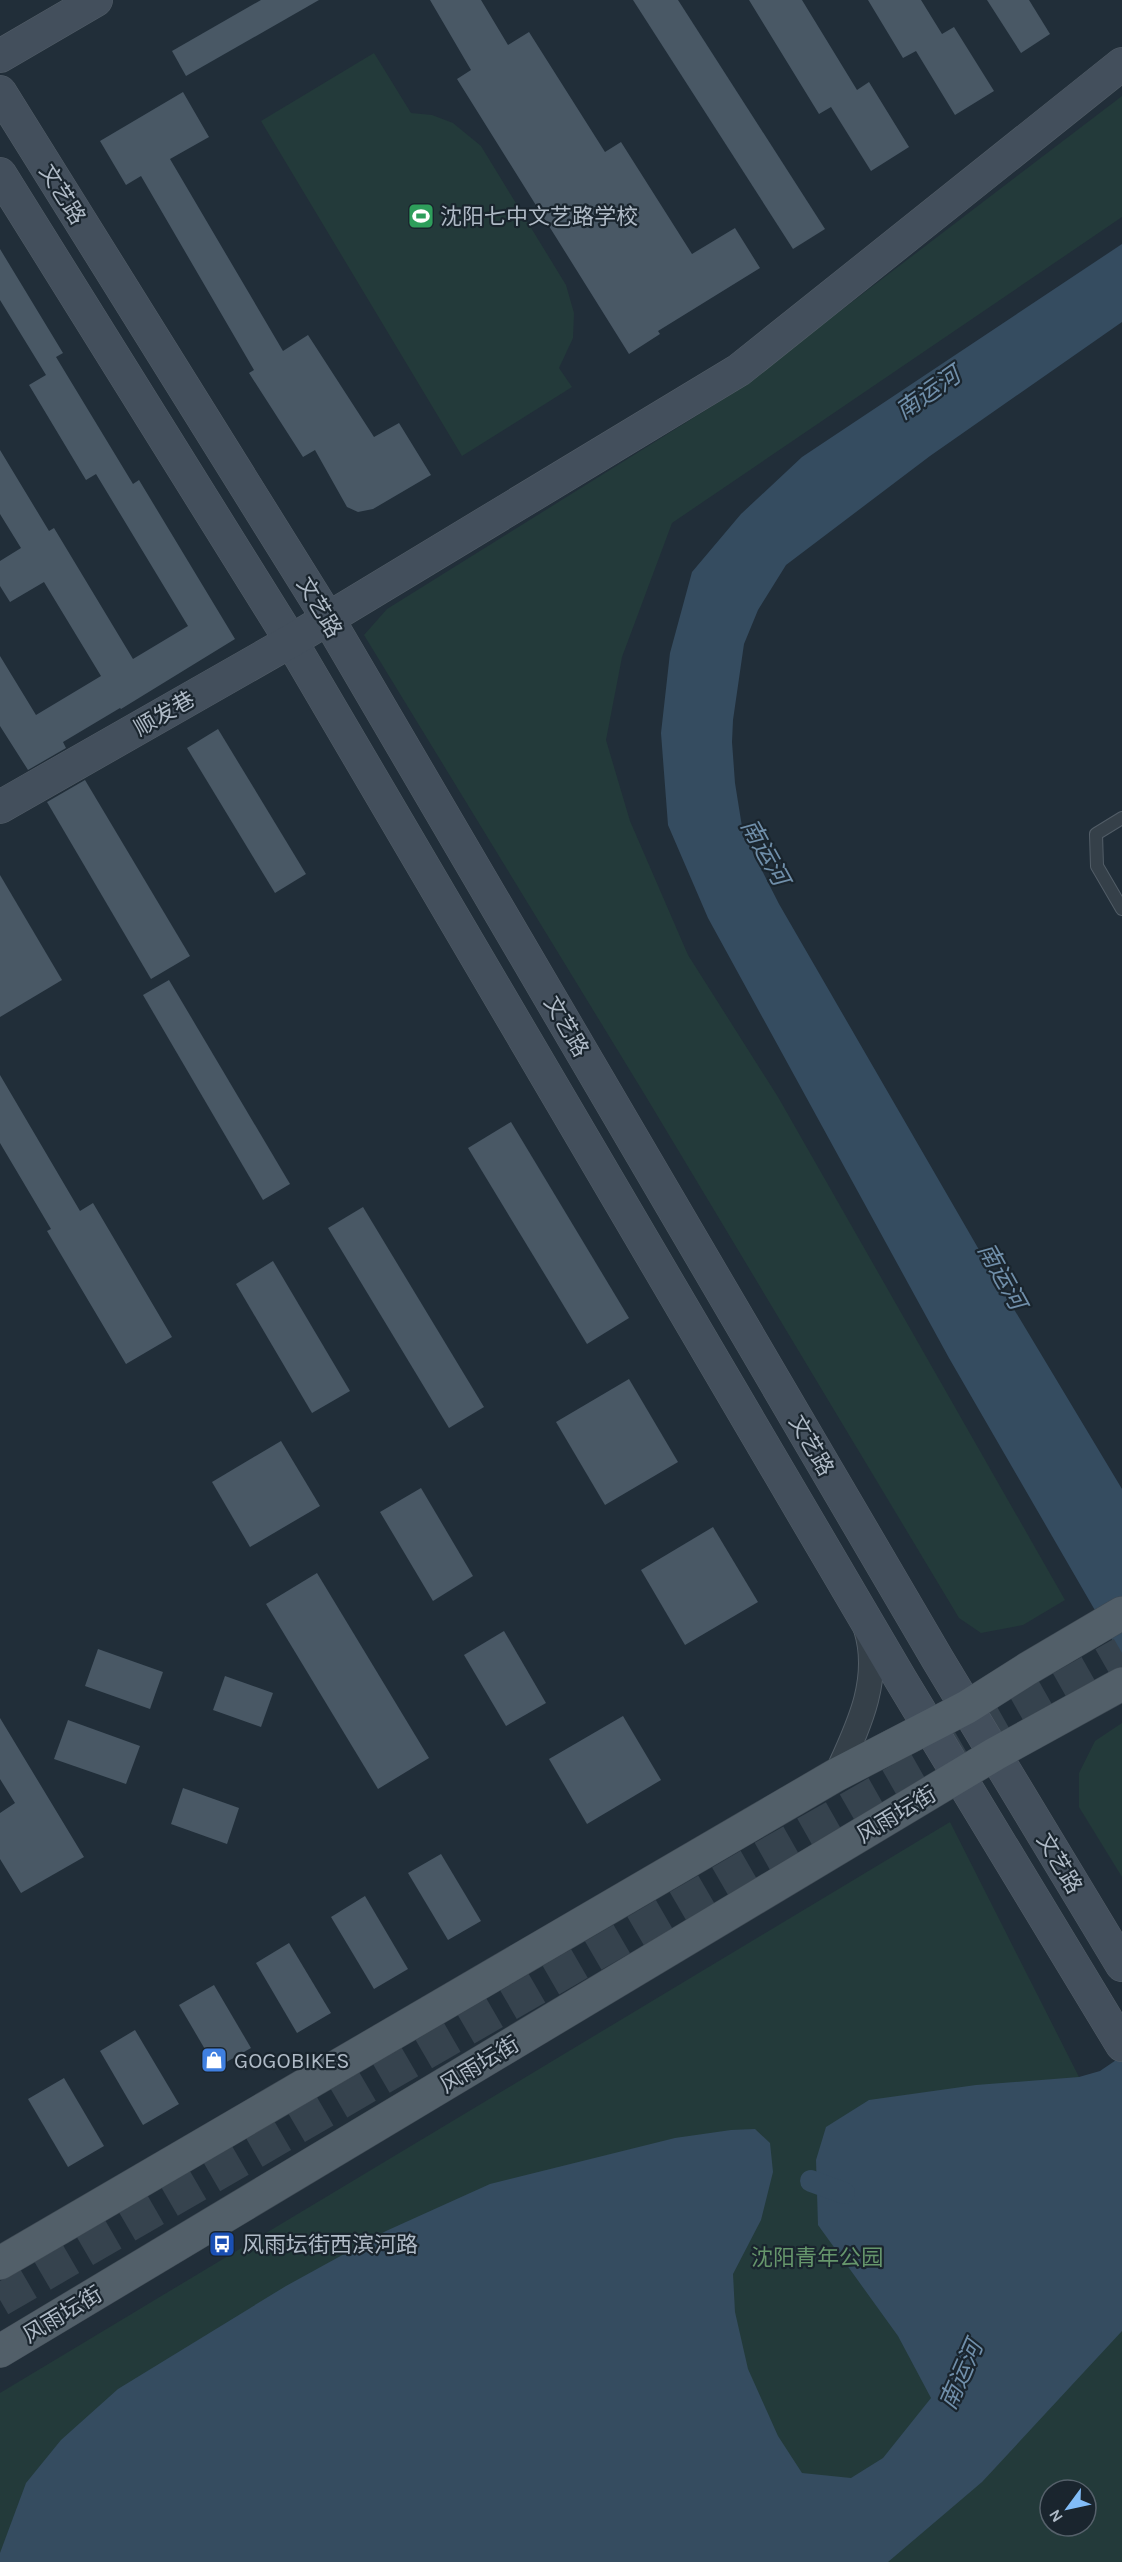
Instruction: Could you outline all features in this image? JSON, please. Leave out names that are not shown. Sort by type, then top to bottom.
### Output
[{"type":"main road","points":[[0,56],[96,0]]},
{"type":"main road","name":"顺发巷","points":[[0,807],[291,640],[739,370],[1122,64]]},
{"type":"main road","name":"文艺路","points":[[0,93],[327,617],[995,1754],[1122,1965]]},
{"type":"main road","name":"文艺路","points":[[0,174],[291,640],[859,1610],[1114,2033]]},
{"type":"main road","points":[[0,2263],[836,1775],[968,1707],[1122,1613]]},
{"type":"main road","name":"风雨坛街","points":[[0,2351],[995,1754],[1111,1690]]},
{"type":"street","points":[[836,1775],[860,1723],[872,1677],[868,1638],[859,1610]]},
{"type":"lane","points":[[1122,818],[1096,834],[1097,866],[1122,909]]},
{"type":"green space","name":"沈阳七中文艺路学校","points":[[374,53],[411,113],[432,115],[453,123],[481,146],[566,285],[574,313],[573,338],[559,368],[572,387],[462,456],[261,121]]},
{"type":"green space","points":[[1122,96],[1122,217],[672,523],[622,657],[606,740],[630,821],[688,955],[778,1097],[1065,1600],[1023,1625],[981,1633],[959,1618],[645,1095],[364,635],[387,609],[730,395]]},
{"type":"green space","points":[[1122,1723],[1122,1877],[1079,1807],[1079,1773],[1095,1741]]},
{"type":"green space","name":"沈阳青年公园","points":[[950,1822],[1079,2077],[1122,2152],[1122,2562],[0,2562],[0,2393]]},
{"type":"water","name":"南运河","points":[[1122,244],[1122,322],[930,456],[786,565],[758,610],[744,644],[732,742],[735,783],[743,833],[779,904],[1000,1286],[1122,1489],[1122,1657],[949,1358],[708,918],[668,825],[661,733],[670,653],[692,572],[741,514],[802,457]]},
{"type":"water","name":"沈阳青年公园","points":[[1122,2056],[1122,2331],[982,2482],[888,2562],[0,2562],[0,2553],[26,2483],[61,2440],[118,2389],[286,2286],[386,2231],[490,2184],[675,2138],[731,2130],[755,2129],[770,2143],[773,2172],[761,2220],[733,2274],[735,2312],[748,2369],[778,2436],[802,2473],[851,2478],[883,2458],[931,2398],[898,2336],[818,2225],[816,2160],[826,2127],[869,2100],[976,2085],[1079,2077],[1100,2071]]},
{"type":"building","points":[[261,0],[319,0],[186,76],[172,51]]},
{"type":"building","points":[[430,0],[481,0],[508,45],[529,32],[605,152],[621,142],[692,254],[735,228],[760,268],[658,331],[660,334],[629,354],[457,79],[471,70]]},
{"type":"building","points":[[633,0],[678,0],[825,229],[793,249]]},
{"type":"building","points":[[749,0],[802,0],[857,90],[869,82],[909,147],[871,171],[831,107],[819,114]]},
{"type":"building","points":[[868,0],[921,0],[942,34],[954,27],[994,91],[955,115],[916,51],[903,58]]},
{"type":"building","points":[[987,0],[1029,0],[1050,34],[1021,53]]},
{"type":"building","points":[[183,92],[209,137],[170,159],[283,351],[308,335],[374,437],[399,423],[431,475],[373,509],[358,512],[347,507],[315,450],[303,457],[249,373],[254,370],[141,176],[126,185],[100,141]]},
{"type":"building","points":[[0,249],[63,353],[56,357],[133,484],[139,480],[235,639],[63,742],[66,748],[28,770],[0,726],[0,656],[36,715],[101,676],[44,582],[10,602],[0,586],[0,561],[21,548],[0,514],[0,450],[49,531],[54,528],[133,659],[188,626],[96,474],[86,480],[29,385],[46,375],[0,300]]},
{"type":"building","points":[[218,729],[306,874],[275,893],[187,748]]},
{"type":"building","points":[[85,780],[190,956],[151,979],[47,802]]},
{"type":"building","points":[[0,875],[62,980],[0,1017]]},
{"type":"building","points":[[169,980],[290,1184],[263,1200],[143,995]]},
{"type":"building","points":[[0,1075],[80,1211],[93,1203],[172,1337],[126,1364],[47,1231],[51,1229],[0,1143]]},
{"type":"building","points":[[511,1122],[629,1318],[587,1344],[468,1148]]},
{"type":"building","points":[[363,1207],[484,1407],[449,1428],[328,1228]]},
{"type":"building","points":[[273,1261],[350,1391],[312,1413],[236,1284]]},
{"type":"building","points":[[629,1379],[678,1462],[605,1505],[556,1422]]},
{"type":"building","points":[[281,1441],[320,1506],[250,1547],[212,1482]]},
{"type":"building","points":[[421,1488],[473,1576],[433,1601],[380,1512]]},
{"type":"building","points":[[713,1527],[758,1602],[685,1645],[641,1570]]},
{"type":"building","points":[[317,1573],[429,1758],[378,1789],[266,1604]]},
{"type":"building","points":[[504,1631],[546,1703],[506,1726],[464,1655]]},
{"type":"building","points":[[98,1649],[163,1672],[150,1709],[85,1686]]},
{"type":"building","points":[[225,1676],[273,1693],[261,1727],[213,1710]]},
{"type":"building","points":[[623,1716],[661,1780],[587,1824],[549,1759]]},
{"type":"building","points":[[0,1718],[84,1857],[21,1893],[0,1859],[0,1813],[15,1803],[0,1779]]},
{"type":"building","points":[[68,1720],[140,1746],[126,1784],[54,1759]]},
{"type":"building","points":[[183,1788],[239,1808],[227,1844],[171,1824]]},
{"type":"building","points":[[441,1854],[481,1921],[448,1940],[408,1873]]},
{"type":"building","points":[[365,1896],[408,1969],[374,1989],[331,1917]]},
{"type":"building","points":[[289,1943],[331,2013],[297,2033],[256,1963]]},
{"type":"building","points":[[214,1985],[251,2048],[216,2068],[179,2005]]},
{"type":"building","points":[[135,2030],[179,2104],[143,2125],[100,2051]]},
{"type":"building","points":[[64,2078],[104,2146],[68,2167],[28,2099]]},
{"type":"waterway","points":[[811,2181],[844,2193]]},
{"type":"tunnel","points":[[0,2300],[756,1861],[1122,1653]]},
{"type":"place","name":"沈阳七中文艺路学校","points":[[421,216]]},
{"type":"place","name":"GOGOBIKES","points":[[214,2060]]},
{"type":"place","name":"风雨坛街西滨河路","points":[[222,2244]]}]
